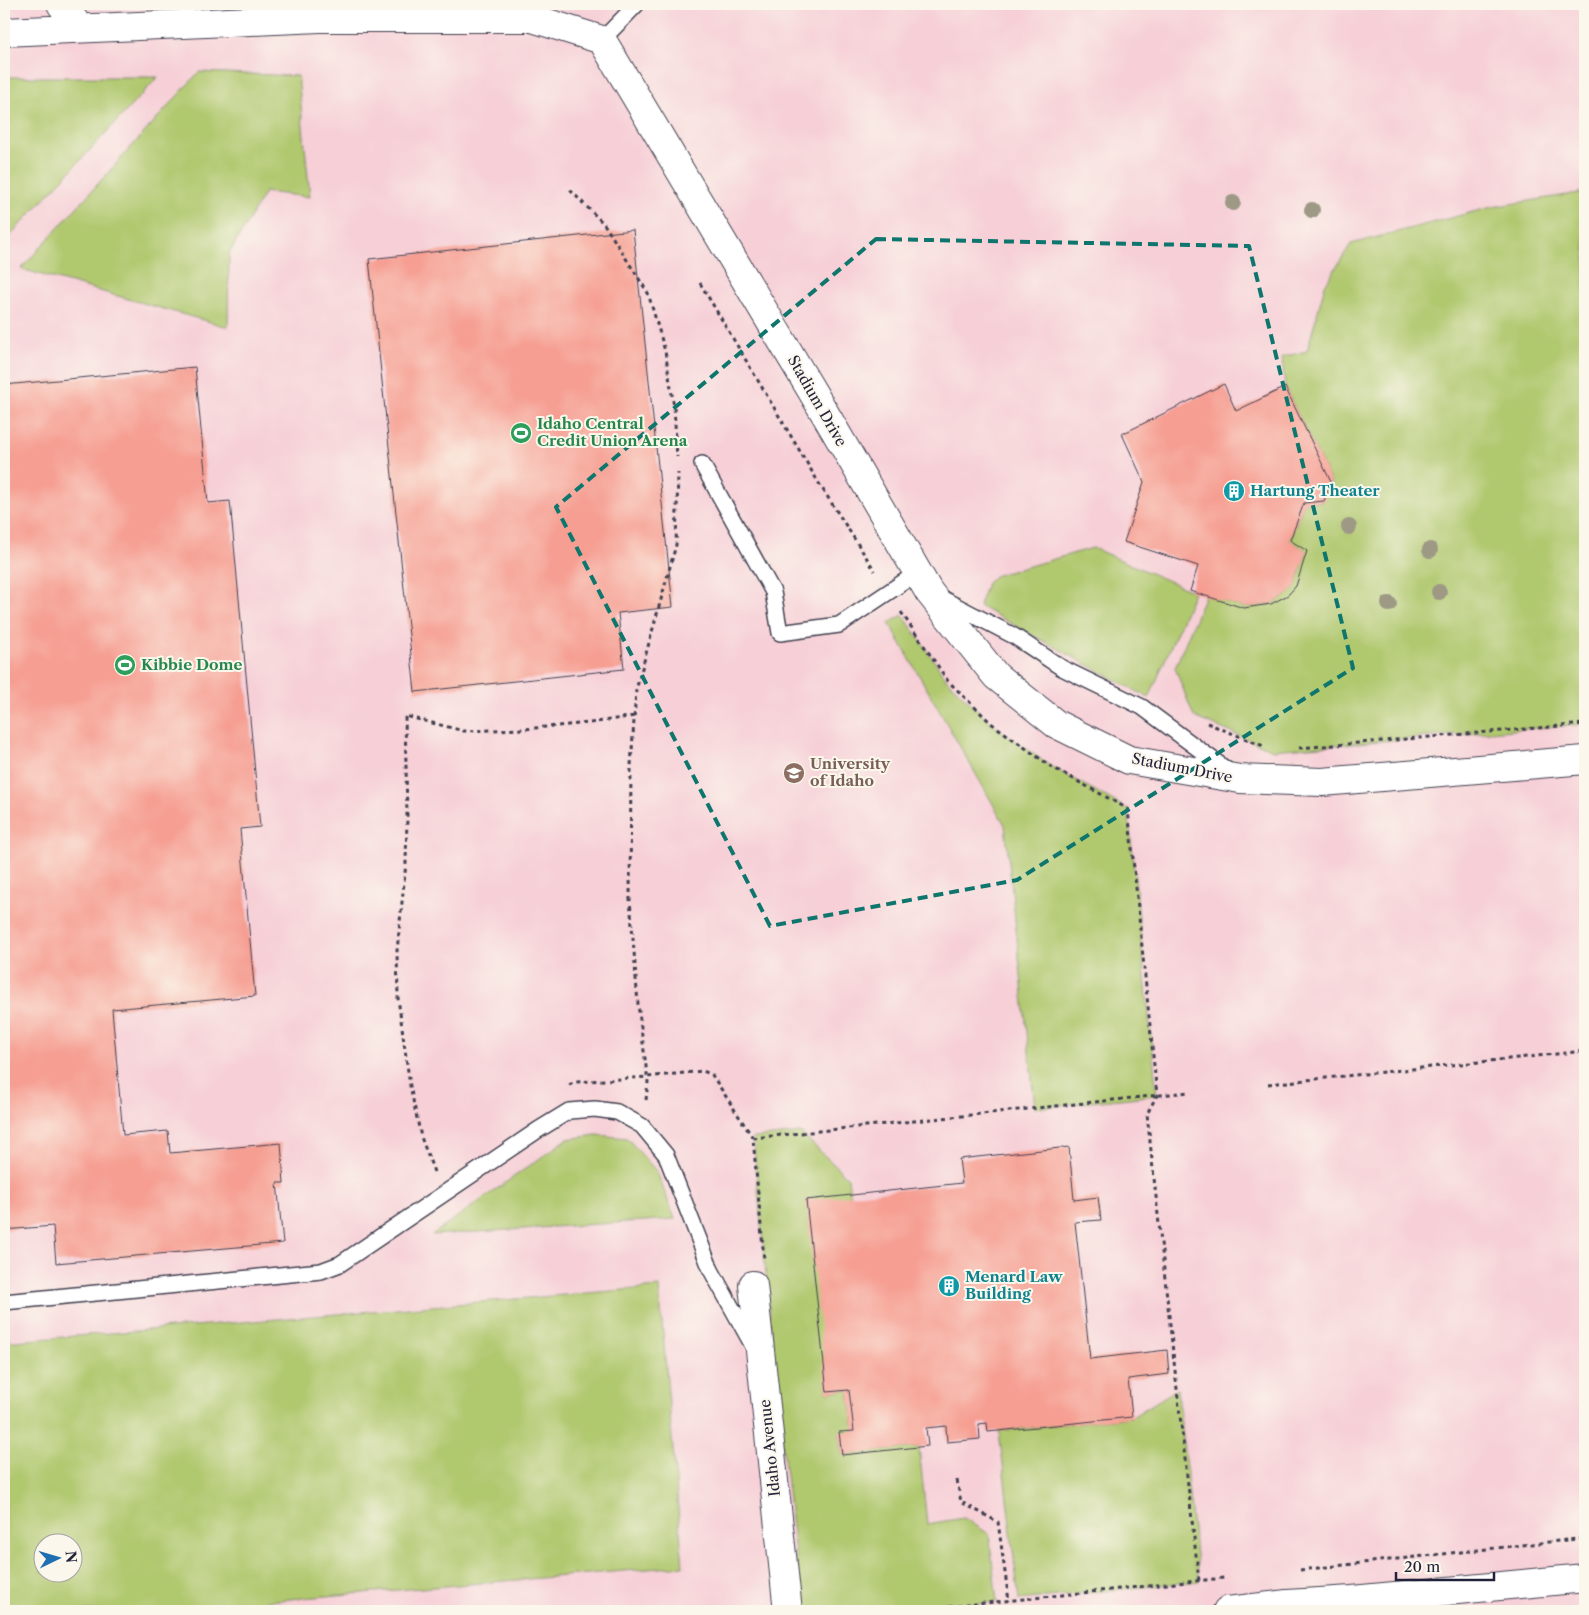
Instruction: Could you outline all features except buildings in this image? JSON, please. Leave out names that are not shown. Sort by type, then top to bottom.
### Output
[{"type":"street","points":[[62,4],[80,28]]},
{"type":"street","points":[[4,32],[533,11],[602,40]]},
{"type":"street","name":"Stadium Drive","points":[[602,40],[813,393],[923,582],[996,676],[1056,724],[1128,760],[1240,779],[1322,782],[1585,760]]},
{"type":"street","name":"Idaho Avenue","points":[[753,1285],[788,1611]]},
{"type":"street","points":[[1228,1611],[1287,1604],[1352,1600],[1585,1578]]},
{"type":"lane","points":[[602,40],[637,4]]},
{"type":"lane","points":[[702,464],[773,592],[780,632],[839,625],[923,582],[1014,636],[1062,668],[1142,707],[1240,779]]},
{"type":"lane","points":[[4,1302],[321,1271],[340,1264],[569,1111],[595,1109],[617,1112],[642,1126],[666,1154],[710,1270],[760,1358]]},
{"type":"path","points":[[570,190],[604,224],[648,293],[665,351],[674,407],[678,461]]},
{"type":"path","points":[[642,1126],[648,1082],[638,1004],[630,899],[631,766],[636,690],[676,545],[678,470]]},
{"type":"path","points":[[435,1174],[421,1137],[410,1086],[398,998],[397,951],[406,862],[405,716],[464,731],[524,729],[590,723],[635,716]]},
{"type":"path","points":[[1203,721],[1273,750]]},
{"type":"path","points":[[1292,749],[1585,724]]},
{"type":"path","points":[[1128,809],[1157,1095],[1147,1114],[1176,1389],[1199,1581]]},
{"type":"path","points":[[1268,1084],[1585,1051]]},
{"type":"path","points":[[753,1138],[1189,1092]]},
{"type":"path","points":[[957,1480],[960,1502],[998,1522],[1009,1601]]},
{"type":"highlighted area","points":[[876,239],[1249,246],[1353,668],[1017,880],[770,926],[556,507]]},
{"type":"shaded area","name":"University of Idaho","points":[[4,4],[1585,4],[1585,1611],[4,1611]]},
{"type":"green space","points":[[199,72],[298,76],[310,197],[265,192],[229,254],[228,327],[21,269]]},
{"type":"green space","points":[[4,77],[158,77],[4,242]]},
{"type":"green space","points":[[1585,192],[1585,724],[1273,750],[1194,717],[1175,668],[1205,595],[1244,608],[1271,604],[1288,595],[1296,586],[1307,551],[1290,540],[1304,503],[1324,501],[1331,482],[1285,387],[1282,357],[1307,351],[1325,285],[1351,244],[1492,207]]},
{"type":"green space","points":[[1093,548],[1194,592],[1149,698],[979,606],[987,583],[994,576]]},
{"type":"green space","points":[[903,615],[948,681],[991,723],[1050,766],[1128,809],[1157,1095],[1035,1108],[1005,825],[889,623]]},
{"type":"green space","points":[[801,1133],[848,1178],[850,1196],[827,1392],[849,1390],[854,1431],[839,1433],[842,1455],[919,1447],[927,1524],[964,1518],[989,1534],[997,1602],[909,1611],[805,1611],[800,1596],[780,1424],[753,1138]]},
{"type":"green space","points":[[597,1135],[627,1138],[657,1172],[675,1219],[432,1235],[567,1139]]},
{"type":"green space","points":[[659,1287],[683,1566],[267,1601],[259,1611],[4,1611],[4,1342]]},
{"type":"green space","points":[[1177,1389],[1199,1581],[1019,1600],[999,1431],[1132,1417]]},
{"type":"place","name":"Idaho Central Credit Union Arena","points":[[521,433]]},
{"type":"place","name":"Hartung Theater","points":[[1234,491]]},
{"type":"place","name":"Kibbie Dome","points":[[125,665]]},
{"type":"place","name":"University of Idaho","points":[[794,773]]},
{"type":"place","name":"Menard Law Building","points":[[949,1286]]}]
